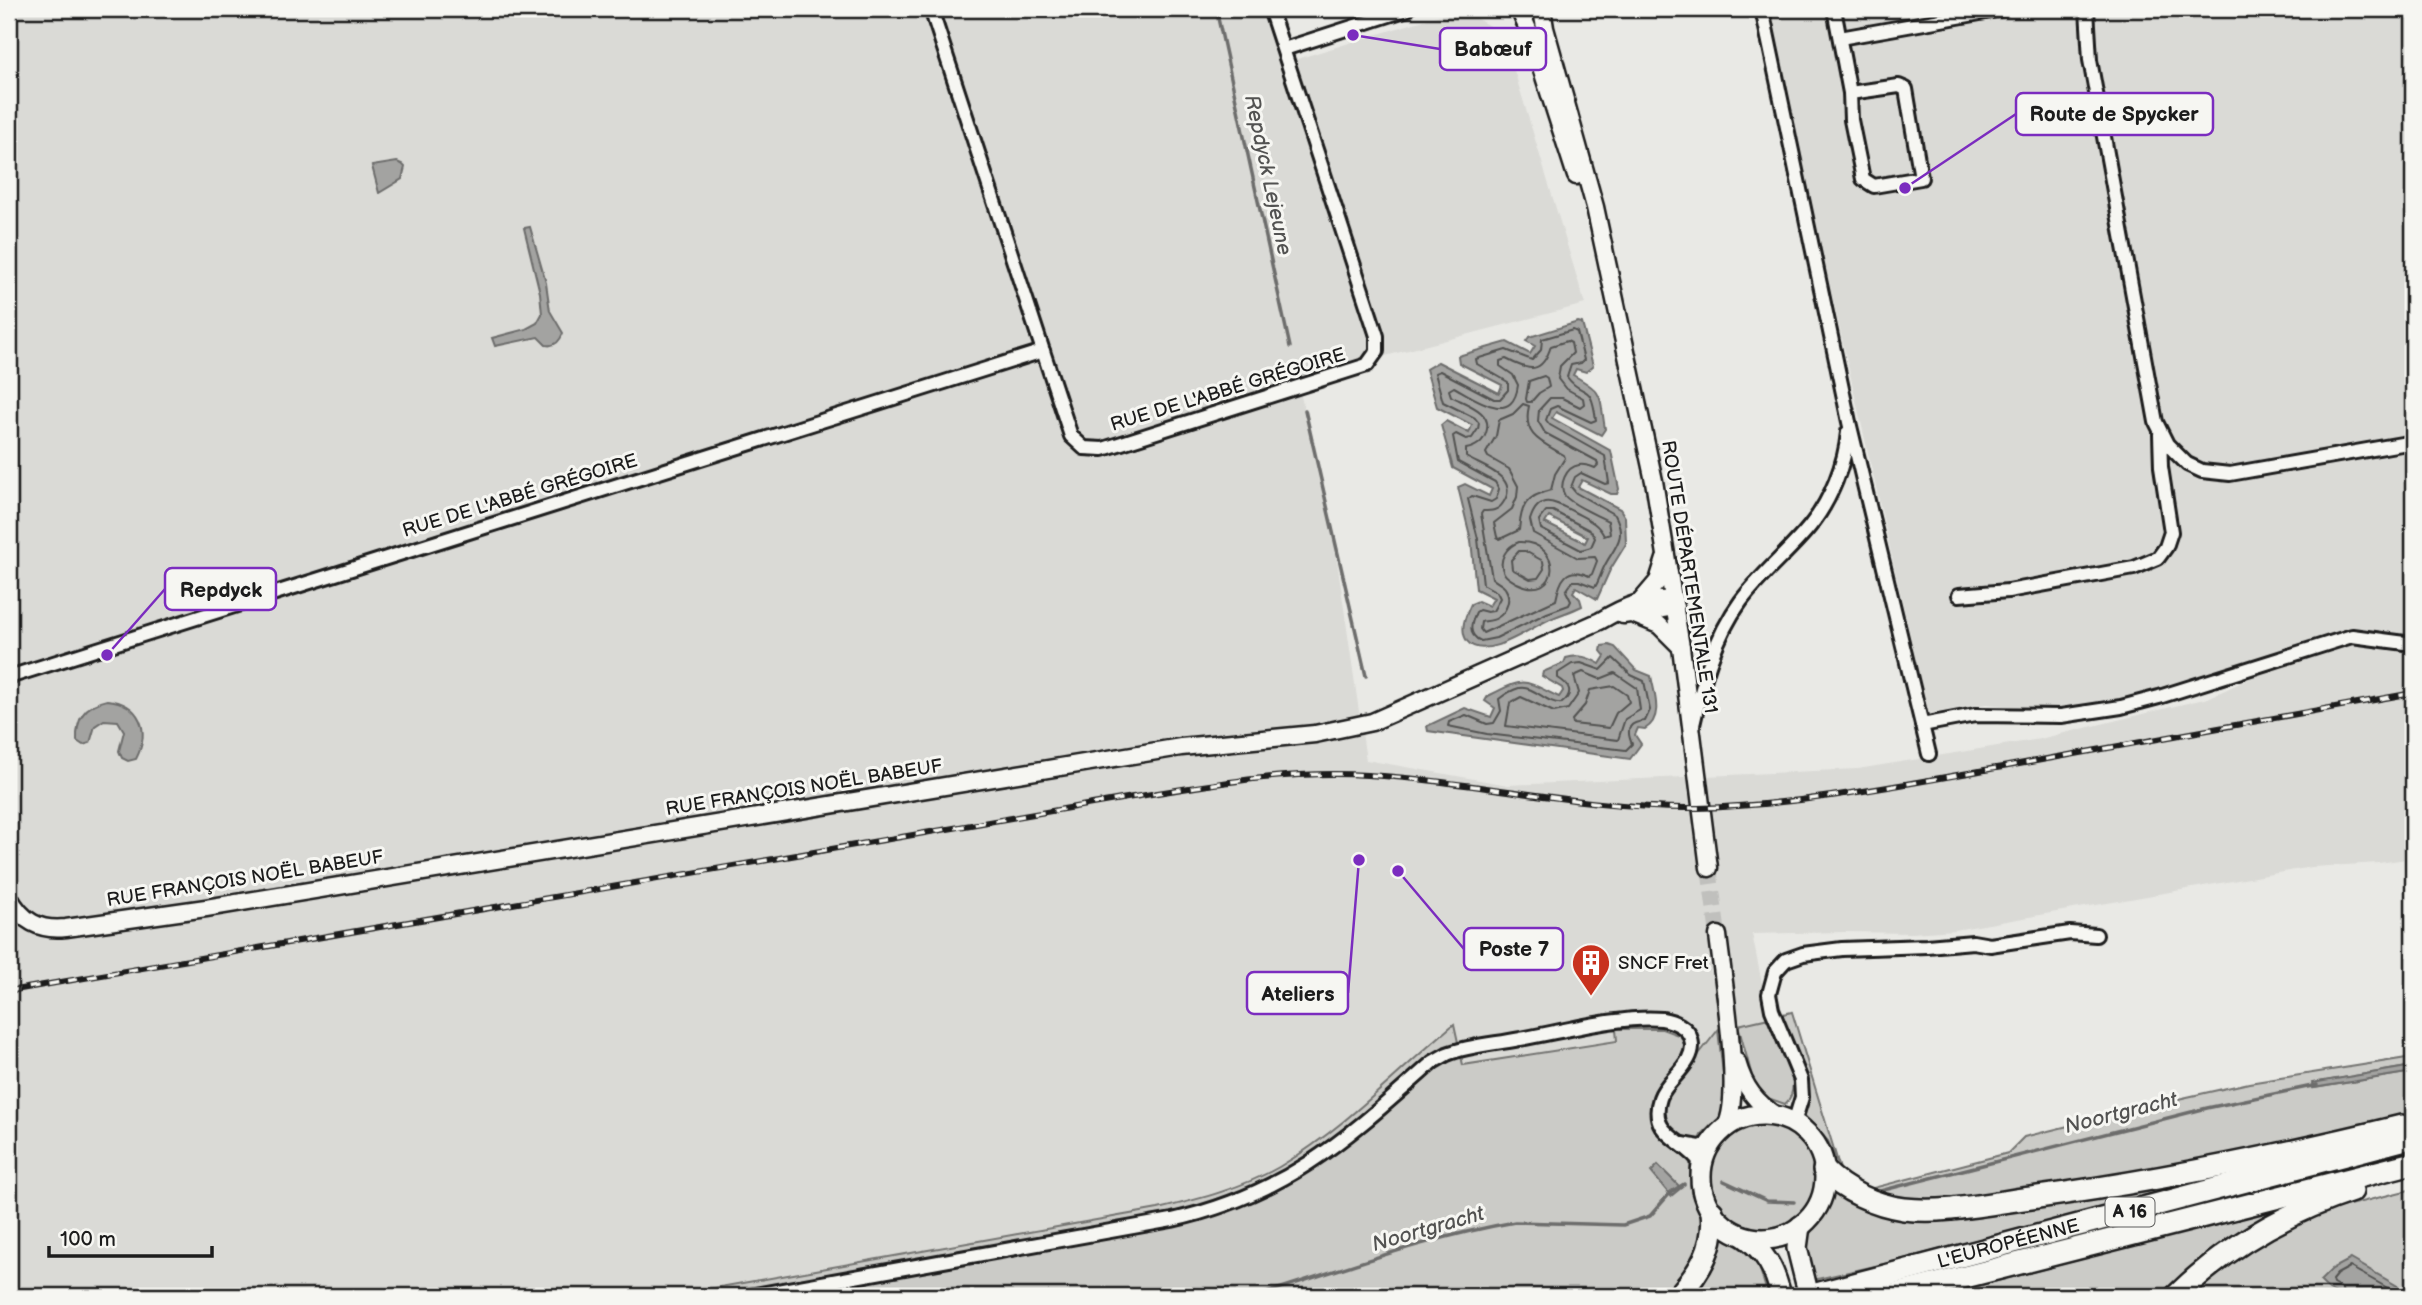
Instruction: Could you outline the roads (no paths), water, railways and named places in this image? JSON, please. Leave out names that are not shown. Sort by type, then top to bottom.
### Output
[{"type":"highway","points":[[1824,1170],[1837,1182],[1878,1202],[1907,1209],[1944,1209],[2093,1189],[2240,1163],[2413,1123]]},
{"type":"highway","name":"L'EUROPÉENNE","points":[[1809,1296],[2413,1137]]},
{"type":"highway","name":"L'EUROPÉENNE","points":[[1890,1296],[2413,1163]]},
{"type":"highway","points":[[2176,1296],[2223,1255],[2276,1221],[2332,1198],[2413,1173]]},
{"type":"highway","points":[[1678,1296],[1694,1277],[1709,1249],[1713,1228],[1712,1212]]},
{"type":"main road","points":[[1742,1235],[1773,1238],[1787,1234],[1811,1216],[1819,1203],[1824,1185],[1824,1170],[1815,1142],[1805,1131],[1786,1120],[1753,1115],[1726,1126],[1709,1144],[1702,1165],[1703,1193],[1712,1212],[1724,1225],[1759,1248],[1772,1268],[1781,1296]]},
{"type":"main road","points":[[1800,1226],[1797,1248],[1809,1296]]},
{"type":"street","name":"RUE DE L'ABBÉ GRÉGOIRE","points":[[932,9],[1071,436],[1080,446],[1093,450],[1108,448],[1358,369],[1373,359],[1378,348],[1377,336],[1270,9]]},
{"type":"street","points":[[1284,49],[1386,11],[1408,9]]},
{"type":"street","name":"ROUTE DÉPARTEMENTALE 131","points":[[1519,9],[1550,91],[1613,295]]},
{"type":"street","name":"ROUTE DÉPARTEMENTALE 131","points":[[1542,9],[1545,29],[1595,206],[1641,415],[1681,647],[1709,868]]},
{"type":"street","points":[[1762,9],[1849,422],[1928,754]]},
{"type":"street","points":[[1834,9],[1850,93],[1851,120],[1865,181],[1878,186],[1921,178],[1906,89],[1899,86],[1850,93]]},
{"type":"street","points":[[1840,38],[2003,9]]},
{"type":"street","points":[[1959,595],[2002,592],[2143,565],[2158,558],[2166,547],[2171,531],[2162,472],[2160,433],[2155,418],[2090,60],[2087,9]]},
{"type":"street","name":"RUE DE L'ABBÉ GRÉGOIRE","points":[[9,677],[1043,351]]},
{"type":"street","points":[[1692,729],[1703,682],[1721,636],[1746,595],[1806,531],[1822,508],[1844,456],[1849,422]]},
{"type":"street","points":[[2160,433],[2174,453],[2187,464],[2202,471],[2224,474],[2413,442]]},
{"type":"street","points":[[1641,601],[1658,581],[1666,553]]},
{"type":"street","name":"RUE FRANÇOIS NOËL BABEUF","points":[[9,900],[31,923],[48,929],[66,928],[218,906],[1181,747],[1338,731],[1388,717],[1641,601],[1674,603]]},
{"type":"street","name":"RUE FRANÇOIS NOËL BABEUF","points":[[1600,621],[1674,603]]},
{"type":"street","points":[[1627,614],[1654,622],[1681,647]]},
{"type":"street","points":[[1922,725],[1980,714],[2061,716],[2121,706],[2159,697],[2352,636],[2413,644]]},
{"type":"street","points":[[1729,1030],[1748,1091],[1764,1107],[1786,1120],[1800,1103],[1801,1080],[1772,1010],[1769,994],[1775,972],[1786,960],[1803,954],[1842,949],[1973,942],[1990,945],[2070,933],[2096,936]]},
{"type":"street","points":[[1718,935],[1729,1030],[1733,1097],[1732,1112],[1726,1126]]},
{"type":"street","points":[[749,1296],[1172,1220],[1211,1210],[1261,1191],[1305,1167],[1359,1127],[1433,1062],[1447,1054],[1613,1022],[1665,1020],[1676,1023],[1689,1035],[1692,1043],[1690,1056],[1664,1089],[1658,1103],[1661,1126],[1669,1137],[1694,1153],[1702,1165]]},
{"type":"street","points":[[1676,1142],[1696,1147],[1709,1144]]},
{"type":"water","points":[[397,162],[405,167],[402,179],[379,193],[372,166]]},
{"type":"water","points":[[530,227],[546,283],[550,311],[563,333],[559,341],[552,345],[546,345],[538,337],[495,346],[492,338],[526,329],[537,323],[542,314],[540,293],[524,228]]},
{"type":"water","points":[[1582,323],[1593,366],[1586,372],[1576,369],[1573,375],[1591,386],[1599,396],[1605,429],[1601,435],[1556,412],[1552,418],[1611,451],[1619,489],[1617,494],[1611,494],[1582,480],[1578,487],[1620,509],[1625,517],[1626,544],[1597,599],[1576,587],[1573,592],[1580,599],[1582,606],[1506,642],[1484,648],[1467,641],[1464,622],[1471,604],[1478,601],[1489,606],[1494,598],[1476,589],[1471,540],[1458,487],[1465,484],[1489,496],[1492,489],[1453,468],[1441,425],[1446,421],[1469,433],[1472,425],[1437,407],[1426,369],[1438,362],[1499,393],[1502,385],[1459,363],[1458,356],[1507,342],[1530,354],[1535,346],[1526,341],[1529,337]],"holes":[[[1549,517],[1588,537],[1585,543],[1545,523]]]},
{"type":"water","points":[[1602,646],[1615,647],[1636,670],[1651,676],[1655,697],[1654,718],[1645,729],[1638,728],[1635,735],[1641,744],[1630,759],[1428,731],[1427,726],[1465,708],[1491,717],[1495,708],[1485,701],[1488,696],[1517,683],[1530,684],[1559,697],[1562,688],[1542,676],[1543,672],[1564,663],[1566,658],[1575,656],[1600,664],[1605,656],[1601,651]]},
{"type":"water","points":[[107,700],[128,706],[140,720],[142,738],[136,759],[128,761],[122,758],[119,751],[124,731],[118,721],[104,720],[95,726],[90,743],[83,745],[77,741],[78,726],[83,714],[92,705]]},
{"type":"water","points":[[2413,1066],[2413,1072],[2313,1088],[2312,1083]]},
{"type":"water","points":[[1658,1165],[1681,1188],[1671,1196],[1651,1172]]},
{"type":"water","points":[[2351,1259],[2413,1296],[2342,1296],[2329,1290],[2320,1281],[2332,1269]]},
{"type":"waterway","name":"Repdyck Lejeune","points":[[1216,9],[1290,347]]},
{"type":"waterway","name":"Repdyck Lejeune","points":[[1305,410],[1366,676]]},
{"type":"waterway","name":"Noortgracht","points":[[1876,1192],[2207,1108],[2317,1085]]},
{"type":"waterway","name":"Noortgracht","points":[[1724,1181],[1767,1201],[1794,1202]]},
{"type":"waterway","name":"Noortgracht","points":[[1256,1296],[1417,1245],[1482,1228],[1515,1222],[1623,1225],[1650,1216],[1671,1192],[1684,1184]]},
{"type":"tunnel","points":[[1709,868],[1718,935]]},
{"type":"railway","points":[[9,991],[1127,798],[1247,780],[1307,775],[1367,775],[1615,805],[1698,808],[1737,806],[1892,786],[2413,693]]},
{"type":"place","name":"Babœuf","points":[[1353,35]]},
{"type":"place","name":"Route de Spycker","points":[[1905,188]]},
{"type":"place","name":"Repdyck","points":[[107,655]]},
{"type":"place","name":"Ateliers","points":[[1359,860]]},
{"type":"place","name":"Poste 7","points":[[1398,871]]},
{"type":"place","name":"SNCF Fret","points":[[1591,997]]}]
